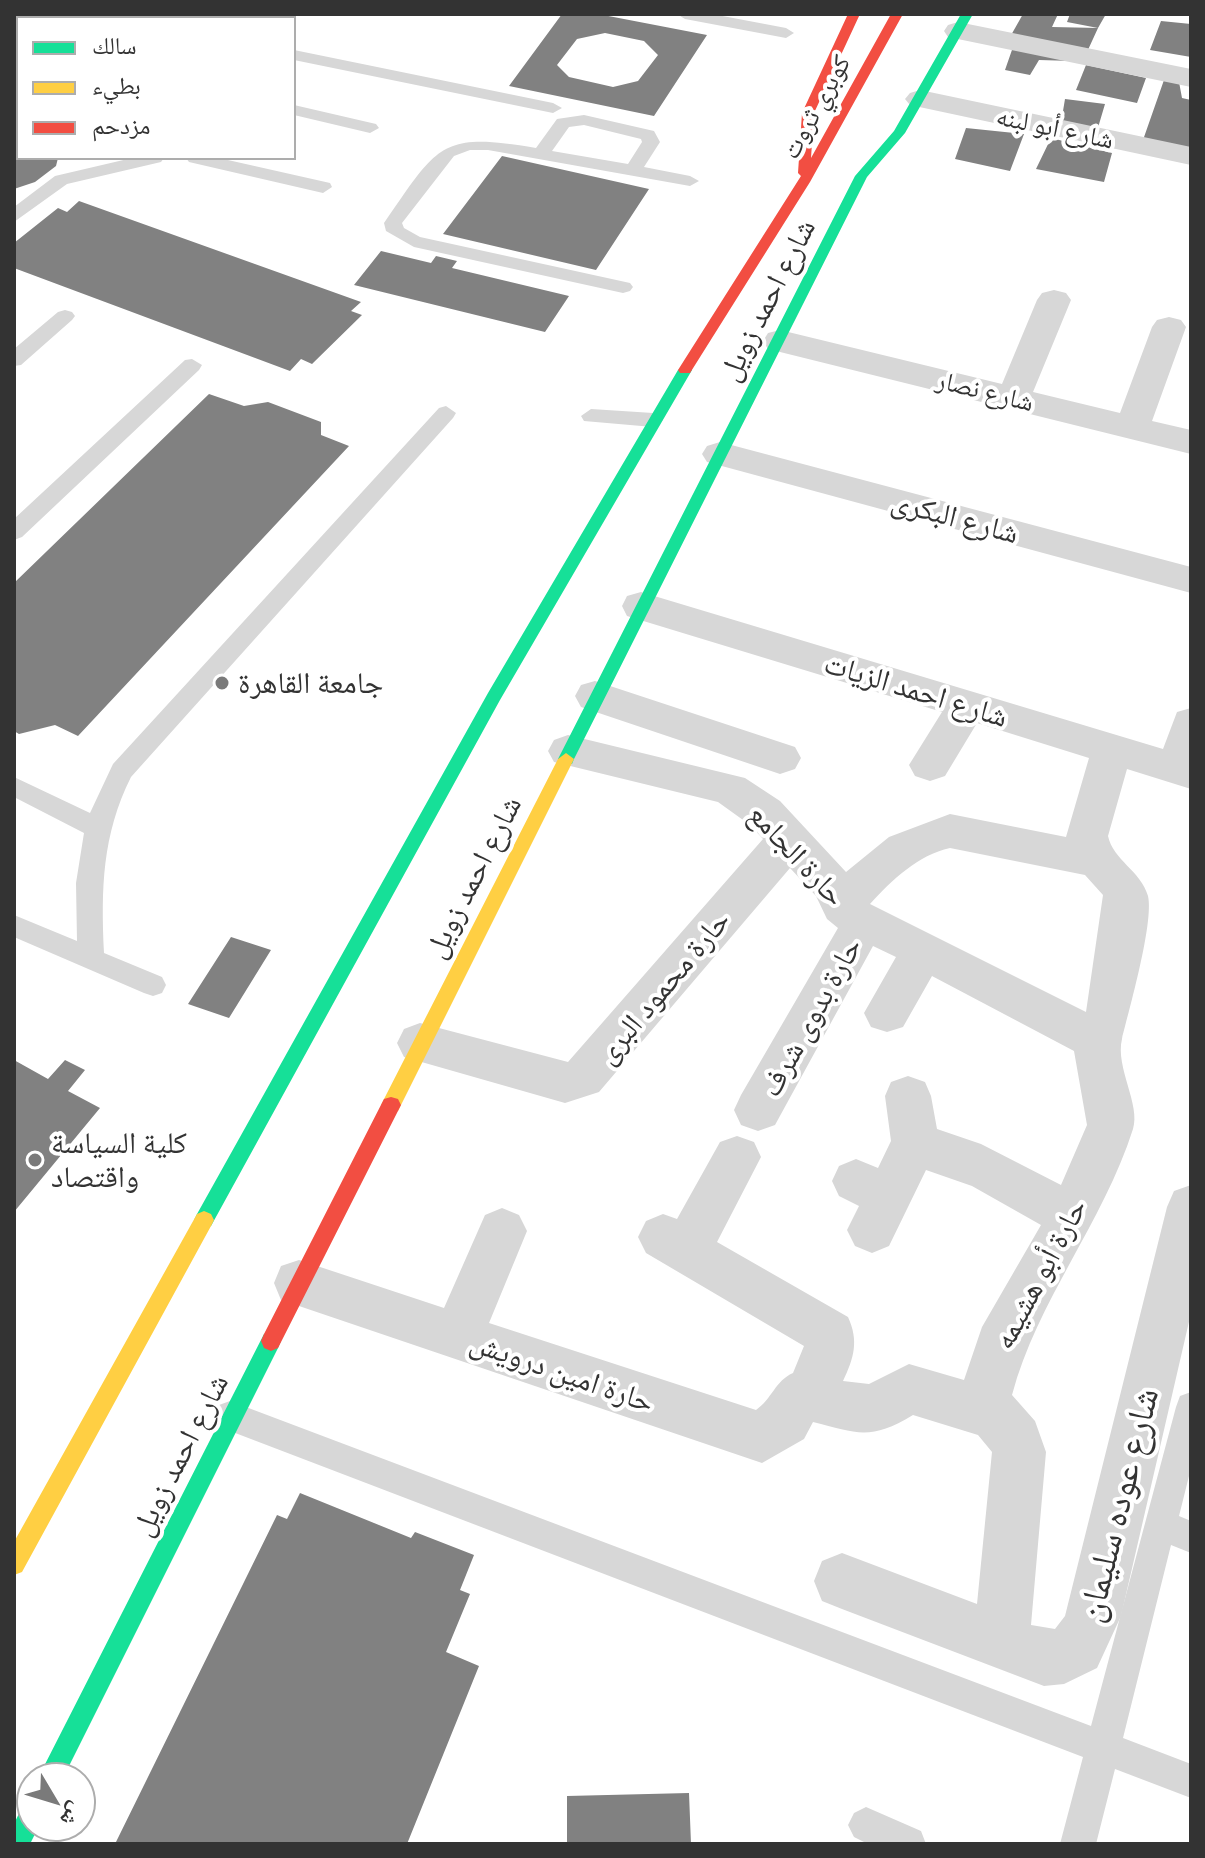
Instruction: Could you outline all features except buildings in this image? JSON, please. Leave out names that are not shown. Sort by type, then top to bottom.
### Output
[{"type":"main road","name":"شارع احمد زويل","points":[[14,1564],[479,724],[653,420],[804,182],[808,113],[854,14]]},
{"type":"main road","name":"كوبري ثروت","points":[[804,182],[897,14]]},
{"type":"main road","name":"شارع احمد زويل","points":[[58,1762],[230,1416],[641,606],[780,341],[861,176],[899,133],[962,22]]},
{"type":"main road","points":[[861,176],[929,41]]},
{"type":"street","points":[[962,22],[1191,78]]},
{"type":"street","name":"شارع أبو لبنه","points":[[920,99],[1191,156]]},
{"type":"street","points":[[1013,398],[1054,300]]},
{"type":"street","points":[[1132,428],[1169,327]]},
{"type":"street","name":"شارع نصار","points":[[780,341],[1191,442]]},
{"type":"street","name":"شارع البكرى","points":[[720,454],[1191,580]]},
{"type":"street","name":"شارع احمد الزيات","points":[[641,606],[1184,771]]},
{"type":"street","points":[[595,696],[780,758]]},
{"type":"street","points":[[930,765],[967,706]]},
{"type":"street","points":[[1184,771],[1191,723]]},
{"type":"street","points":[[1098,1041],[1110,1008],[1127,899],[1125,891],[1094,860],[1088,849],[1087,836],[1112,750]]},
{"type":"street","name":"حارة الجامع","points":[[568,751],[730,789],[765,813],[833,886],[853,914],[1098,1041]]},
{"type":"street","name":"حارة بدوى شرف","points":[[758,1110],[853,914],[879,868],[937,833],[950,831],[1094,860]]},
{"type":"street","name":"حارة محمود البرى","points":[[420,1043],[565,1083],[583,1078],[789,839]]},
{"type":"street","points":[[887,1013],[924,950]]},
{"type":"street","name":"حارة أبو هشيمه","points":[[990,1413],[984,1402],[1000,1344],[1072,1217],[1111,1125],[1097,1056],[1098,1041]]},
{"type":"street","points":[[908,1096],[916,1147]]},
{"type":"street","points":[[872,1202],[916,1147],[925,1145],[953,1153],[1072,1217]]},
{"type":"street","name":"حارة امين درويش","points":[[299,1283],[736,1431],[762,1437],[785,1421],[799,1396],[809,1395],[829,1355],[830,1334],[675,1243],[737,1157]]},
{"type":"street","name":"شارع عوده سليمان","points":[[842,1581],[1044,1658],[1063,1658],[1079,1649],[1088,1633],[1191,1207]]},
{"type":"street","points":[[458,1336],[502,1231]]},
{"type":"street","points":[[809,1395],[858,1410],[872,1409],[909,1389],[990,1413],[1016,1439],[1019,1452],[1001,1643]]},
{"type":"lane","points":[[685,14],[786,33]]},
{"type":"lane","points":[[296,55],[553,108]]},
{"type":"lane","points":[[296,110],[370,128]]},
{"type":"lane","points":[[541,154],[563,123],[584,120],[648,135],[651,142],[633,171]]},
{"type":"lane","points":[[623,287],[414,241],[395,231],[397,215],[448,152],[478,144],[690,181]]},
{"type":"lane","points":[[14,216],[61,180],[146,160]]},
{"type":"lane","points":[[204,160],[323,187]]},
{"type":"lane","points":[[14,360],[65,316]]},
{"type":"lane","points":[[14,532],[192,365]]},
{"type":"lane","points":[[91,957],[88,879],[95,827],[122,771],[446,413]]},
{"type":"lane","points":[[591,416],[653,420]]},
{"type":"lane","points":[[14,786],[95,827]]},
{"type":"lane","points":[[14,926],[153,985]]},
{"type":"lane","points":[[1078,1844],[1104,1748],[1176,1531],[1191,1407]]},
{"type":"lane","points":[[230,1416],[1191,1781]]},
{"type":"lane","points":[[866,1825],[908,1844]]},
{"type":"traffic: fast","points":[[566,759],[861,176],[899,133],[967,14]]},
{"type":"traffic: fast","points":[[204,1220],[494,697],[685,370]]},
{"type":"traffic: fast","points":[[58,1762],[271,1341]]},
{"type":"traffic: slow","points":[[391,1105],[566,759]]},
{"type":"traffic: slow","points":[[14,1564],[204,1220]]},
{"type":"traffic: jam","points":[[804,173],[808,113],[854,14]]},
{"type":"traffic: jam","points":[[685,370],[804,182],[897,14]]},
{"type":"traffic: jam","points":[[271,1341],[391,1105]]},
{"type":"place","name":"جامعة القاهرة","points":[[222,683]]},
{"type":"place","name":"كلية السياسة واقتصاد","points":[[35,1160]]}]
